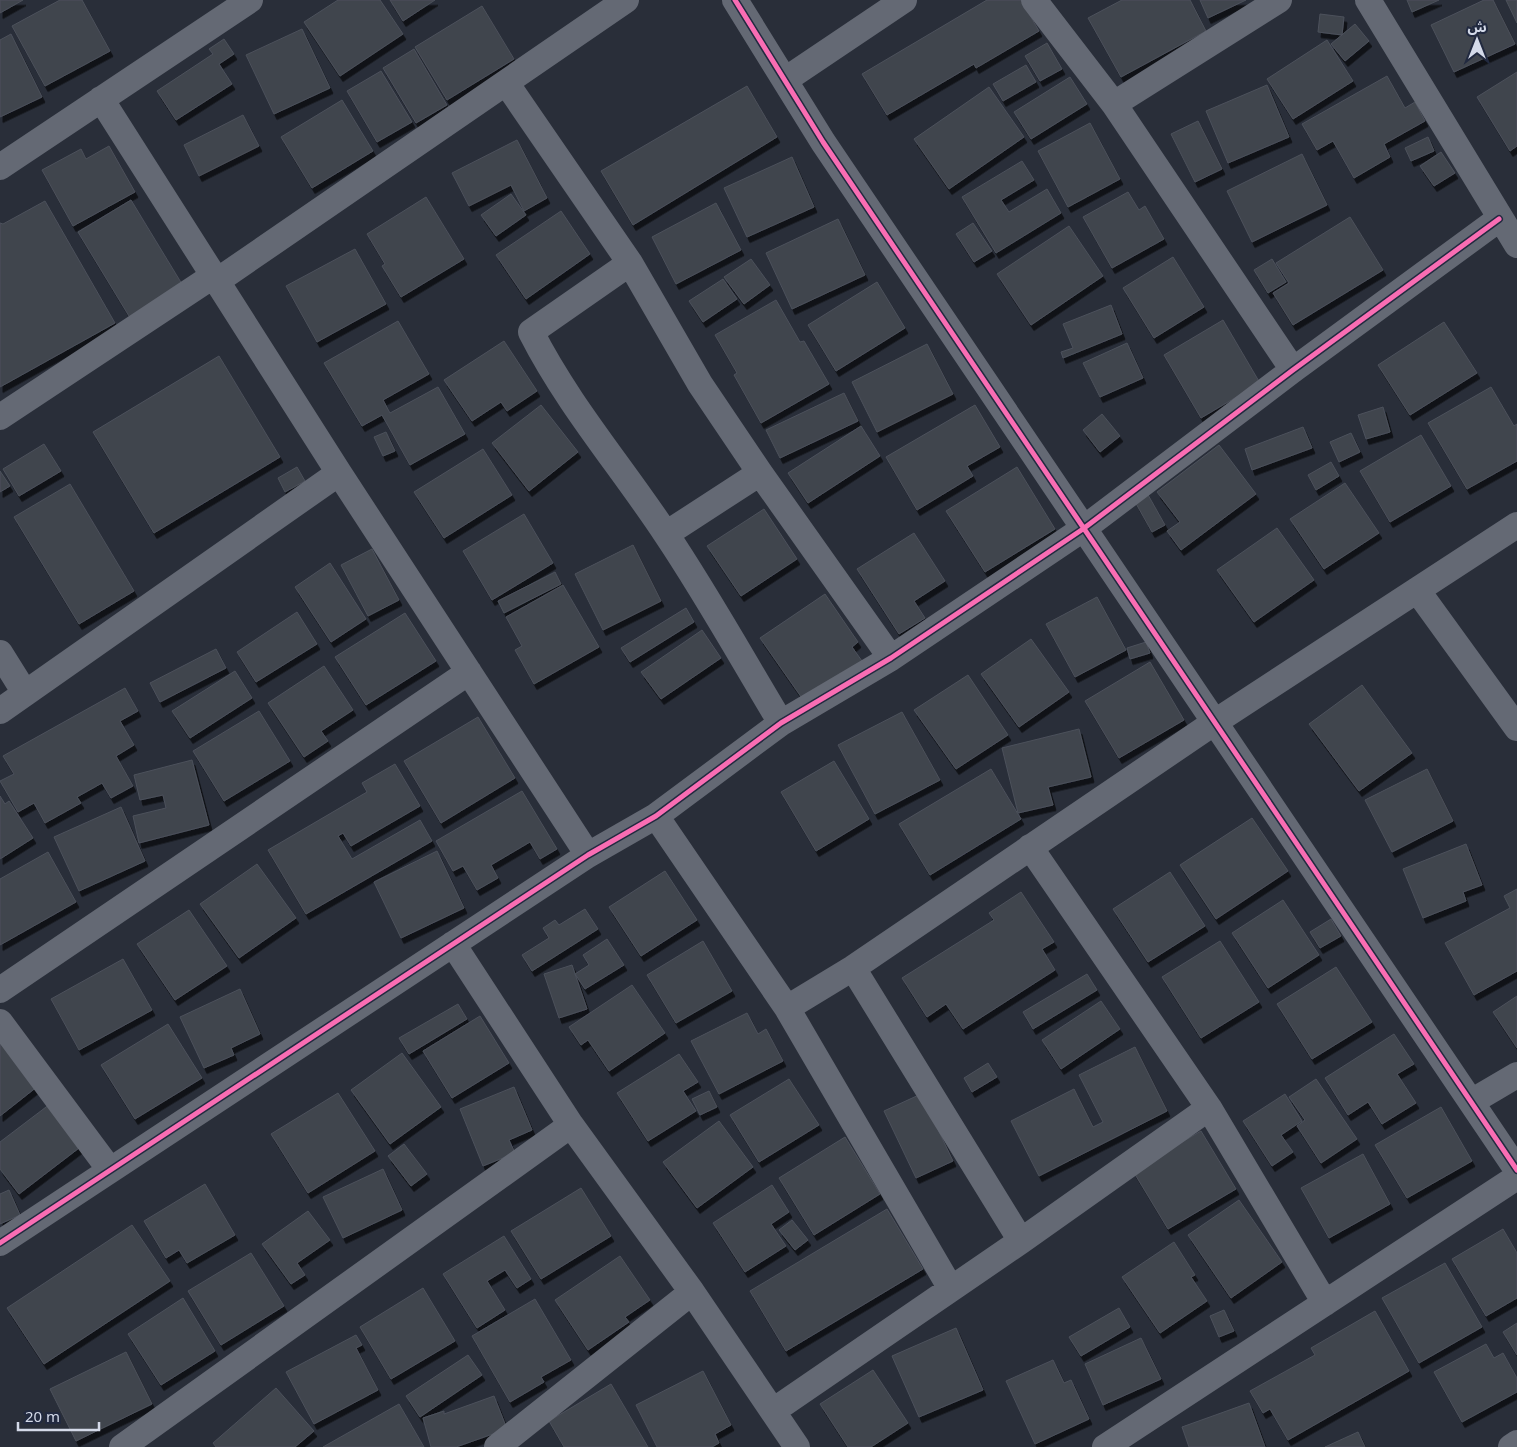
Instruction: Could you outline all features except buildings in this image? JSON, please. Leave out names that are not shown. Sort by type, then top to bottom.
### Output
[{"type":"street","points":[[0,167],[250,0]]},
{"type":"street","points":[[0,417],[215,278],[507,84],[626,0]]},
{"type":"street","points":[[735,0],[823,142],[1517,1170]]},
{"type":"street","points":[[1034,0],[1114,104],[1293,370]]},
{"type":"street","points":[[1114,104],[1279,0]]},
{"type":"street","points":[[1368,0],[1499,219],[1517,245]]},
{"type":"street","points":[[785,80],[893,3]]},
{"type":"street","points":[[507,84],[630,263],[700,384],[760,473],[891,658]]},
{"type":"street","points":[[101,99],[339,473],[588,856]]},
{"type":"street","points":[[0,1243],[588,856],[656,816],[781,723],[891,658],[1083,529],[1293,370],[1499,219]]},
{"type":"street","points":[[630,263],[531,332],[550,370],[573,405],[666,534],[781,723]]},
{"type":"street","points":[[0,710],[339,473]]},
{"type":"street","points":[[666,534],[760,473]]},
{"type":"street","points":[[787,1008],[853,968],[1215,722],[1517,525]]},
{"type":"street","points":[[1417,590],[1517,728]]},
{"type":"street","points":[[0,653],[25,693]]},
{"type":"street","points":[[0,990],[469,672]]},
{"type":"street","points":[[656,816],[787,1008],[951,1289]]},
{"type":"street","points":[[1030,847],[1209,1108],[1325,1303]]},
{"type":"street","points":[[453,944],[571,1125],[692,1292],[797,1447]]},
{"type":"street","points":[[853,968],[1021,1241]]},
{"type":"street","points":[[0,1022],[110,1170]]},
{"type":"street","points":[[1471,1102],[1517,1075]]},
{"type":"street","points":[[773,1412],[1021,1241],[1209,1108]]},
{"type":"street","points":[[122,1447],[571,1125]]},
{"type":"street","points":[[1120,1443],[1325,1303],[1517,1176]]},
{"type":"street","points":[[508,1444],[692,1292]]},
{"type":"street","points":[[1511,1447],[1517,1443]]},
{"type":"cycle path","points":[[735,0],[823,142],[1517,1170]]},
{"type":"cycle path","points":[[0,1243],[588,855],[656,816],[781,723],[891,658],[1083,529],[1293,370],[1499,219]]}]
